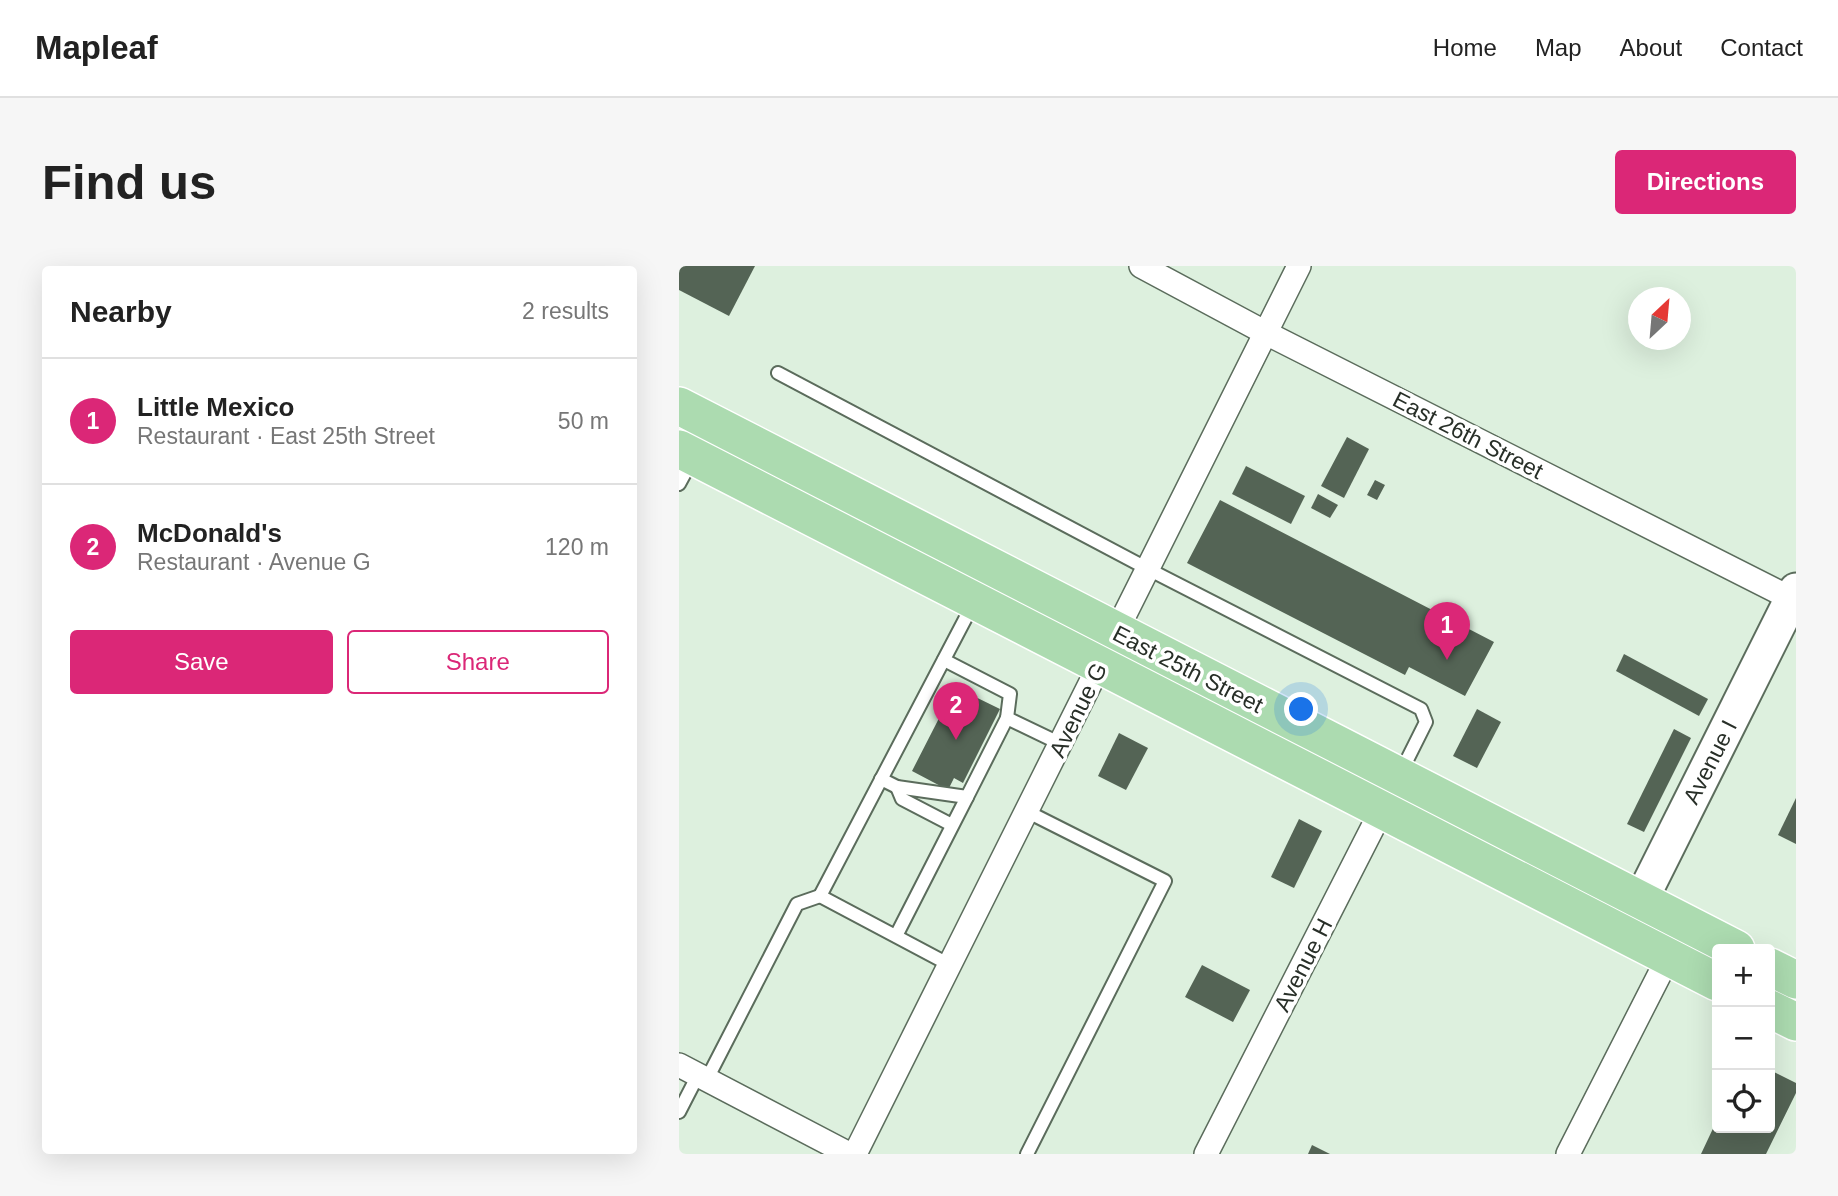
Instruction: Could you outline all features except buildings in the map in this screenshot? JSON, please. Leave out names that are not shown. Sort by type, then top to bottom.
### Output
[{"type":"main road","name":"East 25th Street","points":[[679,406],[1726,944]]},
{"type":"main road","name":"East 25th Street","points":[[684,463],[975,601],[1712,979]]},
{"type":"main road","points":[[1775,970],[1796,980]]},
{"type":"main road","points":[[1775,1012],[1796,1023]]},
{"type":"street","name":"East 26th Street","points":[[1141,266],[1266,333],[1795,597]]},
{"type":"street","name":"Avenue G","points":[[855,1154],[1299,266]]},
{"type":"street","name":"Avenue I","points":[[1624,934],[1795,597]]},
{"type":"street","name":"Avenue H","points":[[1206,1154],[1399,776]]},
{"type":"street","points":[[1568,1154],[1685,923]]},
{"type":"street","points":[[695,1073],[849,1154]]},
{"type":"lane","points":[[778,373],[1148,569],[1421,709],[1426,722],[1399,776]]},
{"type":"lane","points":[[679,1112],[695,1073],[797,904],[820,896],[975,601]]},
{"type":"lane","points":[[897,934],[1007,718],[1010,694],[944,660]]},
{"type":"lane","points":[[1007,718],[1061,744]]},
{"type":"lane","points":[[881,779],[897,787],[967,797]]},
{"type":"lane","points":[[897,787],[902,799],[953,825]]},
{"type":"lane","points":[[1027,1154],[1165,881],[1028,812]]},
{"type":"lane","points":[[820,896],[897,934],[950,965]]},
{"type":"place","name":"Little Mexico","points":[[1447,660]]},
{"type":"place","name":"McDonald's","points":[[956,740]]}]
